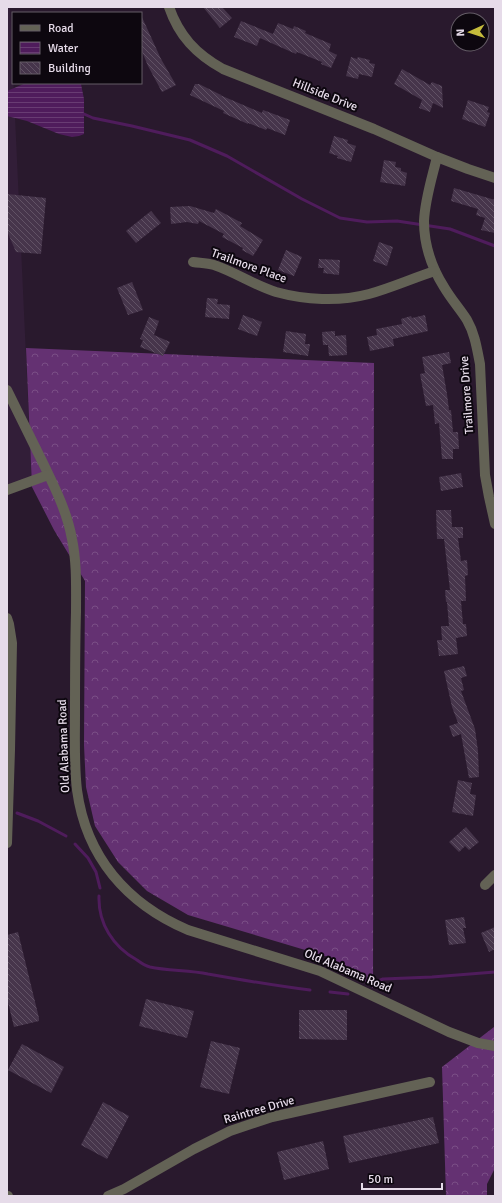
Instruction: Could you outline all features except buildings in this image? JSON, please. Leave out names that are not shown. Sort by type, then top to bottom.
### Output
[{"type":"street","name":"Hillside Drive","points":[[169,7],[181,33],[189,44],[210,62],[223,69],[374,129],[437,157],[495,178]]},
{"type":"street","name":"Trailmore Drive","points":[[437,157],[428,190],[424,221],[427,248],[435,271],[467,320],[477,347],[480,364],[485,475],[495,524]]},
{"type":"street","name":"Trailmore Place","points":[[193,262],[215,266],[276,292],[321,299],[345,298],[369,294],[435,271]]},
{"type":"street","name":"Old Alabama Road","points":[[7,390],[61,501],[73,540],[76,585],[75,748],[77,790],[87,830],[95,850],[107,868],[122,886],[137,900],[154,913],[188,930],[320,972],[449,1032],[478,1043],[495,1046]]},
{"type":"street","points":[[7,490],[48,475]]},
{"type":"street","points":[[7,618],[12,643],[9,685],[10,750],[7,843]]},
{"type":"street","points":[[485,885],[495,875]]},
{"type":"street","name":"Raintree Drive","points":[[108,1196],[124,1189],[194,1149],[230,1131],[272,1117],[430,1082]]},
{"type":"shaded area","points":[[7,7],[10,7],[12,84],[14,84],[32,487],[7,487]]},
{"type":"green space","points":[[26,348],[374,363],[373,988],[332,958],[188,915],[147,891],[118,862],[95,826],[86,787],[84,745],[85,581],[54,530],[32,487]]},
{"type":"green space","points":[[495,1021],[495,1168],[487,1184],[487,1196],[446,1196],[442,1067],[494,1027]]},
{"type":"water","points":[[24,84],[81,84],[84,99],[84,134],[72,137],[59,134],[27,121],[7,116],[7,91]]},
{"type":"waterway","points":[[84,114],[93,118],[190,140],[227,156],[302,199],[340,218],[367,222],[397,221],[450,229],[495,246]]},
{"type":"waterway","points":[[17,813],[38,821],[66,836]]},
{"type":"waterway","points":[[75,844],[88,858],[96,872],[100,888]]},
{"type":"waterway","points":[[99,896],[101,916],[104,925],[114,941],[128,955],[147,966],[310,990]]},
{"type":"waterway","points":[[378,981],[383,979],[495,972]]},
{"type":"waterway","points":[[330,992],[348,994]]}]
